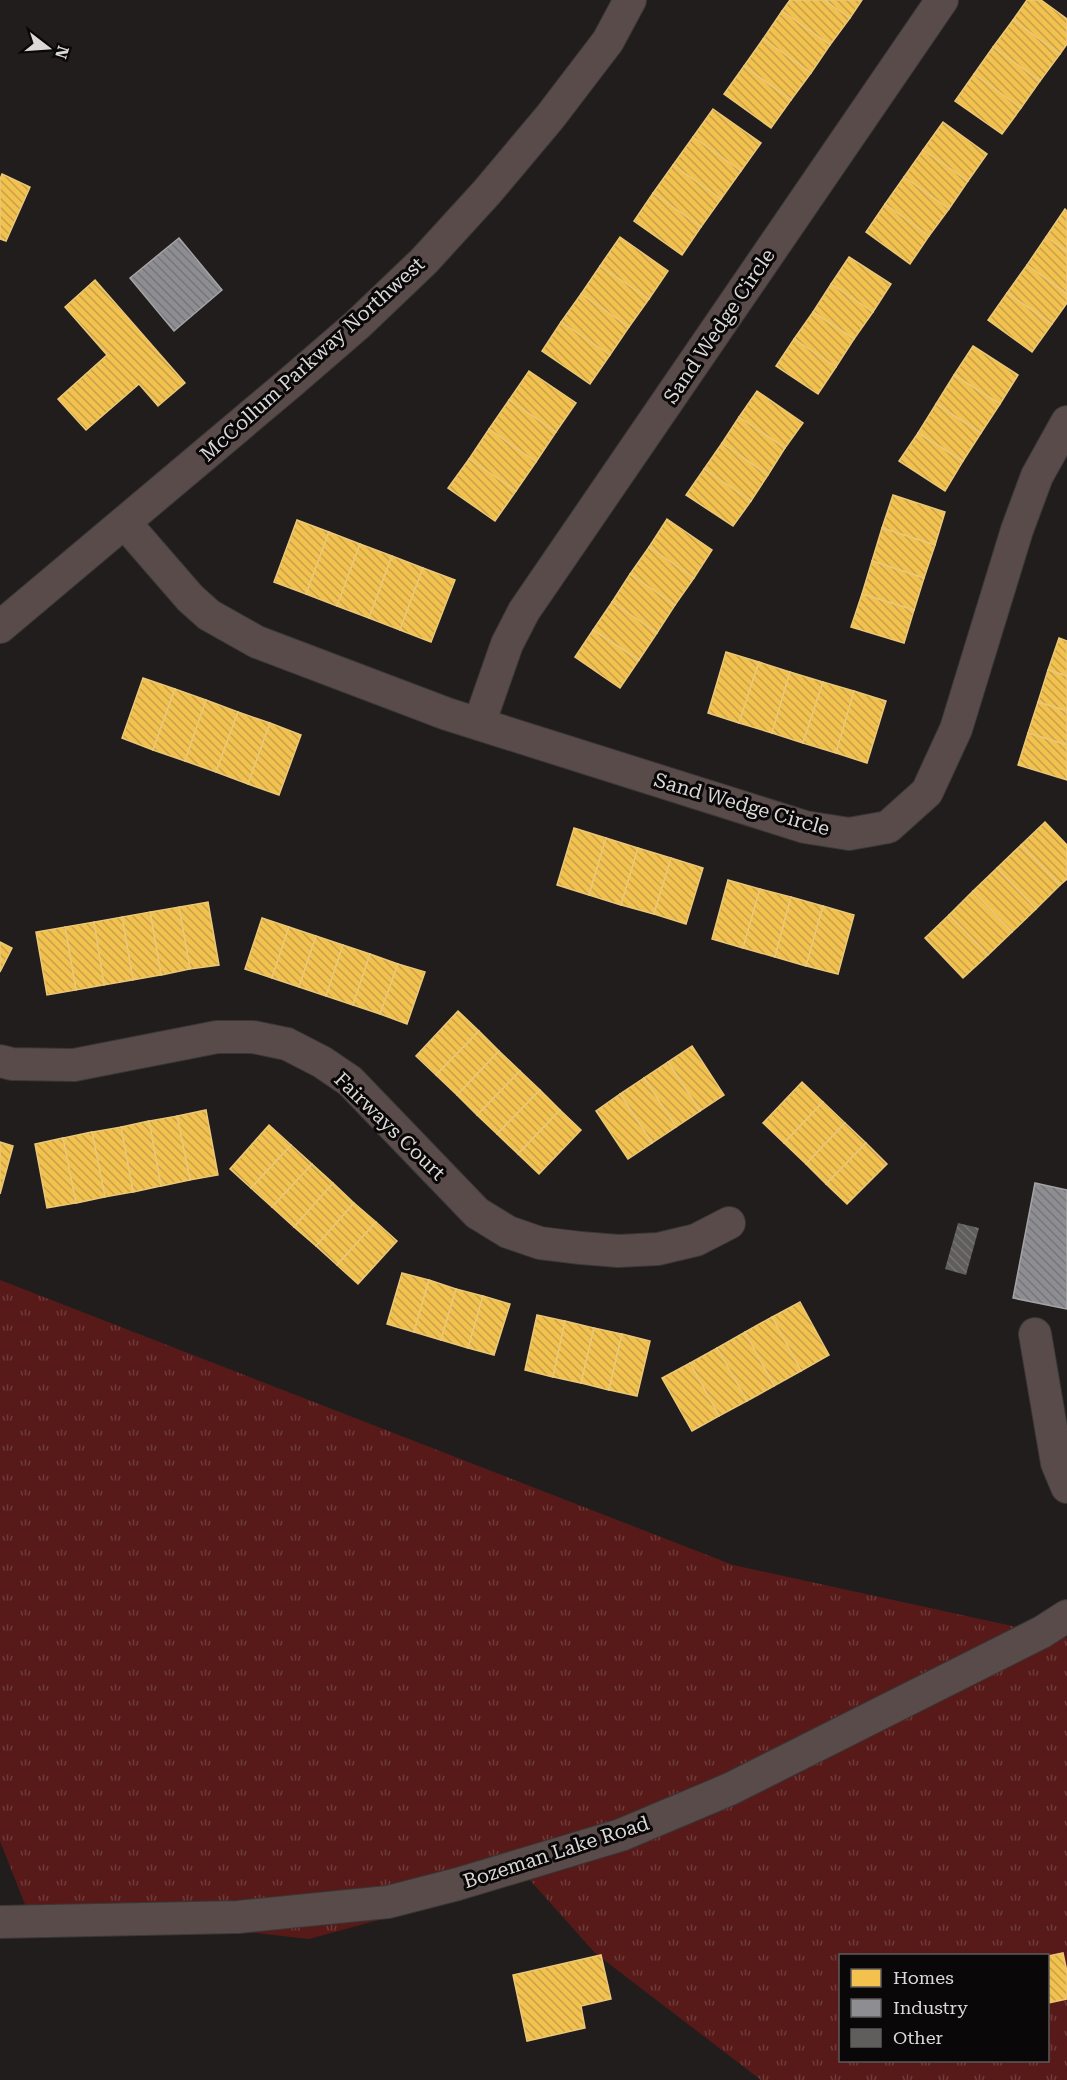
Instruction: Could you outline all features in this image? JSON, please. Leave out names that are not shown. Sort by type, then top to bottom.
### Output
[{"type":"street","name":"McCollum Parkway Northwest","points":[[0,627],[357,325],[424,261],[487,192],[550,117],[608,41],[630,0]]},
{"type":"street","name":"Sand Wedge Circle","points":[[479,724],[507,644],[524,611],[942,0]]},
{"type":"street","name":"Sand Wedge Circle","points":[[125,523],[190,598],[209,615],[257,642],[479,724],[805,827],[849,834],[888,826],[927,792],[956,729],[1017,530],[1037,476],[1067,422]]},
{"type":"street","name":"Fairways Court","points":[[0,1061],[12,1064],[74,1065],[217,1037],[254,1037],[287,1044],[322,1062],[350,1081],[477,1213],[508,1233],[540,1243],[618,1251],[658,1249],[696,1240],[729,1223]]},
{"type":"street","points":[[1035,1334],[1057,1463],[1067,1487]]},
{"type":"street","name":"Bozeman Lake Road","points":[[0,1922],[238,1917],[388,1902],[458,1884],[621,1835],[730,1789],[1042,1632],[1067,1617]]},
{"type":"green space","points":[[0,1280],[733,1565],[1067,1638],[1067,2080],[761,2080],[595,1953],[529,1879],[309,1939],[26,1907],[0,1841]]},
{"type":"building: Homes","points":[[790,0],[824,0],[850,18],[830,45],[782,11]]},
{"type":"building: Homes","points":[[824,0],[862,0],[850,18]]},
{"type":"building: Homes","points":[[1027,0],[1041,0],[1067,19],[1067,44],[1060,54],[1013,20]]},
{"type":"building: Homes","points":[[782,11],[830,45],[811,73],[763,39]]},
{"type":"building: Homes","points":[[1013,20],[1060,54],[1040,81],[993,47]]},
{"type":"building: Homes","points":[[763,39],[811,73],[791,100],[744,66]]},
{"type":"building: Homes","points":[[993,47],[1040,81],[1021,108],[974,74]]},
{"type":"building: Homes","points":[[744,66],[791,100],[771,128],[724,94]]},
{"type":"building: Homes","points":[[974,74],[1021,108],[1002,134],[955,101]]},
{"type":"building: Homes","points":[[713,109],[761,143],[741,171],[693,137]]},
{"type":"building: Homes","points":[[943,122],[987,154],[968,181],[923,150]]},
{"type":"building: Homes","points":[[693,137],[741,171],[721,199],[673,165]]},
{"type":"building: Homes","points":[[923,150],[968,181],[949,209],[904,177]]},
{"type":"building: Homes","points":[[673,165],[721,199],[701,227],[653,193]]},
{"type":"building: Homes","points":[[2,174],[30,187],[6,241],[0,239],[0,179]]},
{"type":"building: Homes","points":[[904,177],[949,209],[929,236],[885,204]]},
{"type":"building: Homes","points":[[653,193],[701,227],[682,255],[634,221]]},
{"type":"building: Homes","points":[[885,204],[929,236],[910,264],[866,232]]},
{"type":"building: Homes","points":[[1065,209],[1067,211],[1067,252],[1046,237]]},
{"type":"building: Homes","points":[[620,237],[668,271],[649,299],[600,266]]},
{"type":"building: Homes","points":[[1046,237],[1067,252],[1067,294],[1027,265]]},
{"type":"building: Homes","points":[[849,257],[891,284],[873,312],[831,284]]},
{"type":"building: Homes","points":[[1027,265],[1067,294],[1067,303],[1052,324],[1007,293]]},
{"type":"building: Homes","points":[[600,266],[649,299],[629,327],[581,294]]},
{"type":"building: Homes","points":[[95,280],[185,383],[158,406],[139,384],[86,430],[58,399],[107,355],[65,307]]},
{"type":"building: Homes","points":[[831,284],[873,312],[854,339],[813,312]]},
{"type":"building: Homes","points":[[1007,293],[1052,324],[1032,352],[988,320]]},
{"type":"building: Homes","points":[[581,294],[629,327],[610,355],[561,322]]},
{"type":"building: Homes","points":[[813,312],[854,339],[836,367],[794,339]]},
{"type":"building: Homes","points":[[561,322],[610,355],[590,384],[542,351]]},
{"type":"building: Homes","points":[[794,339],[836,367],[818,394],[776,366]]},
{"type":"building: Homes","points":[[973,346],[1018,375],[1000,404],[954,375]]},
{"type":"building: Homes","points":[[529,371],[576,403],[556,432],[509,400]]},
{"type":"building: Homes","points":[[954,375],[1000,404],[981,433],[936,404]]},
{"type":"building: Homes","points":[[757,391],[803,423],[785,448],[739,417]]},
{"type":"building: Homes","points":[[509,400],[556,432],[536,462],[489,429]]},
{"type":"building: Homes","points":[[936,404],[981,433],[963,461],[918,433]]},
{"type":"building: Homes","points":[[739,417],[785,448],[768,475],[722,443]]},
{"type":"building: Homes","points":[[489,429],[536,462],[516,491],[469,459]]},
{"type":"building: Homes","points":[[918,433],[963,461],[945,491],[899,461]]},
{"type":"building: Homes","points":[[722,443],[768,475],[751,501],[704,469]]},
{"type":"building: Homes","points":[[469,459],[516,491],[495,521],[448,488]]},
{"type":"building: Homes","points":[[704,469],[751,501],[733,526],[686,495]]},
{"type":"building: Homes","points":[[893,495],[945,512],[935,545],[882,528]]},
{"type":"building: Homes","points":[[667,519],[712,550],[694,578],[649,547]]},
{"type":"building: Homes","points":[[297,520],[329,532],[306,594],[274,582]]},
{"type":"building: Homes","points":[[882,528],[935,545],[924,578],[872,561]]},
{"type":"building: Homes","points":[[329,532],[360,544],[337,606],[306,594]]},
{"type":"building: Homes","points":[[360,544],[392,556],[369,618],[337,606]]},
{"type":"building: Homes","points":[[649,547],[694,578],[675,605],[630,574]]},
{"type":"building: Homes","points":[[392,556],[423,568],[400,630],[369,618]]},
{"type":"building: Homes","points":[[872,561],[924,578],[914,610],[862,594]]},
{"type":"building: Homes","points":[[423,568],[455,580],[431,642],[400,630]]},
{"type":"building: Homes","points":[[630,574],[675,605],[657,633],[612,602]]},
{"type":"building: Homes","points":[[862,594],[914,610],[904,643],[851,627]]},
{"type":"building: Homes","points":[[612,602],[657,633],[639,660],[593,630]]},
{"type":"building: Homes","points":[[593,630],[639,660],[620,688],[575,657]]},
{"type":"building: Homes","points":[[1059,638],[1067,641],[1067,676],[1048,670]]},
{"type":"building: Homes","points":[[726,652],[759,662],[739,723],[708,713]]},
{"type":"building: Homes","points":[[759,662],[790,672],[772,733],[739,723]]},
{"type":"building: Homes","points":[[1048,670],[1067,676],[1067,711],[1038,702]]},
{"type":"building: Homes","points":[[790,672],[823,682],[803,743],[772,733]]},
{"type":"building: Homes","points":[[143,678],[175,689],[153,750],[122,738]]},
{"type":"building: Homes","points":[[823,682],[854,691],[836,753],[803,743]]},
{"type":"building: Homes","points":[[175,689],[206,700],[185,761],[153,750]]},
{"type":"building: Homes","points":[[854,691],[886,701],[867,763],[836,753]]},
{"type":"building: Homes","points":[[206,700],[238,712],[216,772],[185,761]]},
{"type":"building: Homes","points":[[1038,702],[1067,711],[1067,745],[1028,733]]},
{"type":"building: Homes","points":[[238,712],[270,723],[248,784],[216,772]]},
{"type":"building: Homes","points":[[270,723],[301,735],[279,795],[248,784]]},
{"type":"building: Homes","points":[[1028,733],[1067,745],[1067,780],[1018,765]]},
{"type":"building: Homes","points":[[1045,822],[1067,845],[1067,879],[1060,885],[1021,845]]},
{"type":"building: Homes","points":[[574,828],[606,838],[589,895],[557,885]]},
{"type":"building: Homes","points":[[606,838],[638,848],[621,905],[589,895]]},
{"type":"building: Homes","points":[[1021,845],[1060,885],[1036,909],[997,868]]},
{"type":"building: Homes","points":[[638,848],[671,858],[654,914],[621,905]]},
{"type":"building: Homes","points":[[671,858],[703,868],[686,924],[654,914]]},
{"type":"building: Homes","points":[[997,868],[1036,909],[1012,932],[973,891]]},
{"type":"building: Homes","points":[[728,880],[760,889],[743,948],[712,939]]},
{"type":"building: Homes","points":[[760,889],[791,897],[775,957],[743,948]]},
{"type":"building: Homes","points":[[973,891],[1012,932],[988,955],[949,915]]},
{"type":"building: Homes","points":[[791,897],[823,906],[806,966],[775,957]]},
{"type":"building: Homes","points":[[208,902],[219,965],[190,969],[179,907]]},
{"type":"building: Homes","points":[[823,906],[854,915],[838,974],[806,966]]},
{"type":"building: Homes","points":[[179,907],[190,969],[161,975],[150,912]]},
{"type":"building: Homes","points":[[150,912],[161,975],[133,980],[122,917]]},
{"type":"building: Homes","points":[[949,915],[988,955],[963,978],[925,938]]},
{"type":"building: Homes","points":[[122,917],[133,980],[104,985],[94,922]]},
{"type":"building: Homes","points":[[262,918],[289,927],[272,978],[245,969]]},
{"type":"building: Homes","points":[[94,922],[104,985],[76,990],[65,927]]},
{"type":"building: Homes","points":[[65,927],[76,990],[47,995],[36,932]]},
{"type":"building: Homes","points":[[289,927],[316,936],[299,987],[272,978]]},
{"type":"building: Homes","points":[[316,936],[343,945],[326,996],[299,987]]},
{"type":"building: Homes","points":[[0,942],[12,948],[0,972]]},
{"type":"building: Homes","points":[[343,945],[370,954],[353,1005],[326,996]]},
{"type":"building: Homes","points":[[370,954],[398,964],[380,1014],[353,1005]]},
{"type":"building: Homes","points":[[398,964],[425,972],[407,1024],[380,1014]]},
{"type":"building: Homes","points":[[458,1011],[479,1031],[436,1075],[416,1056]]},
{"type":"building: Homes","points":[[479,1031],[499,1051],[457,1095],[436,1075]]},
{"type":"building: Homes","points":[[692,1046],[724,1095],[700,1111],[668,1062]]},
{"type":"building: Homes","points":[[499,1051],[520,1071],[477,1115],[457,1095]]},
{"type":"building: Homes","points":[[668,1062],[700,1111],[676,1127],[644,1078]]},
{"type":"building: Homes","points":[[520,1071],[540,1090],[497,1134],[477,1115]]},
{"type":"building: Homes","points":[[644,1078],[676,1127],[652,1143],[620,1094]]},
{"type":"building: Homes","points":[[802,1082],[823,1102],[784,1143],[763,1123]]},
{"type":"building: Homes","points":[[540,1090],[560,1110],[518,1154],[497,1134]]},
{"type":"building: Homes","points":[[620,1094],[652,1143],[628,1159],[596,1111]]},
{"type":"building: Homes","points":[[823,1102],[845,1123],[806,1164],[784,1143]]},
{"type":"building: Homes","points":[[206,1110],[218,1175],[190,1180],[177,1116]]},
{"type":"building: Homes","points":[[560,1110],[581,1130],[539,1174],[518,1154]]},
{"type":"building: Homes","points":[[177,1116],[190,1180],[161,1186],[149,1121]]},
{"type":"building: Homes","points":[[149,1121],[161,1186],[133,1192],[121,1127]]},
{"type":"building: Homes","points":[[845,1123],[866,1143],[826,1184],[806,1164]]},
{"type":"building: Homes","points":[[269,1125],[291,1145],[251,1188],[230,1169]]},
{"type":"building: Homes","points":[[121,1127],[133,1192],[105,1197],[92,1132]]},
{"type":"building: Homes","points":[[92,1132],[105,1197],[76,1203],[63,1138]]},
{"type":"building: Homes","points":[[63,1138],[76,1203],[47,1208],[35,1144]]},
{"type":"building: Homes","points":[[0,1142],[13,1146],[0,1194]]},
{"type":"building: Homes","points":[[866,1143],[887,1164],[847,1204],[826,1184]]},
{"type":"building: Homes","points":[[291,1145],[312,1164],[272,1207],[251,1188]]},
{"type":"building: Homes","points":[[312,1164],[333,1183],[294,1227],[272,1207]]},
{"type":"building: Homes","points":[[333,1183],[354,1203],[316,1246],[294,1227]]},
{"type":"building: Homes","points":[[354,1203],[376,1222],[337,1265],[316,1246]]},
{"type":"building: Homes","points":[[376,1222],[397,1241],[358,1284],[337,1265]]},
{"type":"building: Homes","points":[[402,1273],[429,1280],[414,1332],[387,1324]]},
{"type":"building: Homes","points":[[429,1280],[456,1289],[441,1340],[414,1332]]},
{"type":"building: Homes","points":[[456,1289],[483,1296],[468,1348],[441,1340]]},
{"type":"building: Homes","points":[[483,1296],[510,1304],[494,1355],[468,1348]]},
{"type":"building: Homes","points":[[800,1302],[829,1355],[801,1371],[772,1317]]},
{"type":"building: Homes","points":[[537,1315],[565,1321],[553,1377],[525,1370]]},
{"type":"building: Homes","points":[[772,1317],[801,1371],[774,1386],[745,1332]]},
{"type":"building: Homes","points":[[565,1321],[594,1328],[581,1383],[553,1377]]},
{"type":"building: Homes","points":[[594,1328],[622,1334],[609,1390],[581,1383]]},
{"type":"building: Homes","points":[[745,1332],[774,1386],[747,1401],[717,1348]]},
{"type":"building: Homes","points":[[622,1334],[650,1341],[637,1396],[609,1390]]},
{"type":"building: Homes","points":[[717,1348],[747,1401],[719,1416],[690,1363]]},
{"type":"building: Homes","points":[[690,1363],[719,1416],[692,1431],[662,1378]]},
{"type":"building: Homes","points":[[1063,1953],[1067,1972],[1067,1999],[1049,2003],[1049,1956]]},
{"type":"building: Homes","points":[[601,1955],[611,1999],[581,2006],[585,2028],[527,2041],[513,1975]]},
{"type":"building: Industry","points":[[179,238],[222,290],[174,331],[130,278]]},
{"type":"building: Industry","points":[[1035,1183],[1067,1190],[1067,1309],[1013,1298]]},
{"type":"building: Other","points":[[958,1223],[979,1228],[966,1275],[945,1269]]}]
